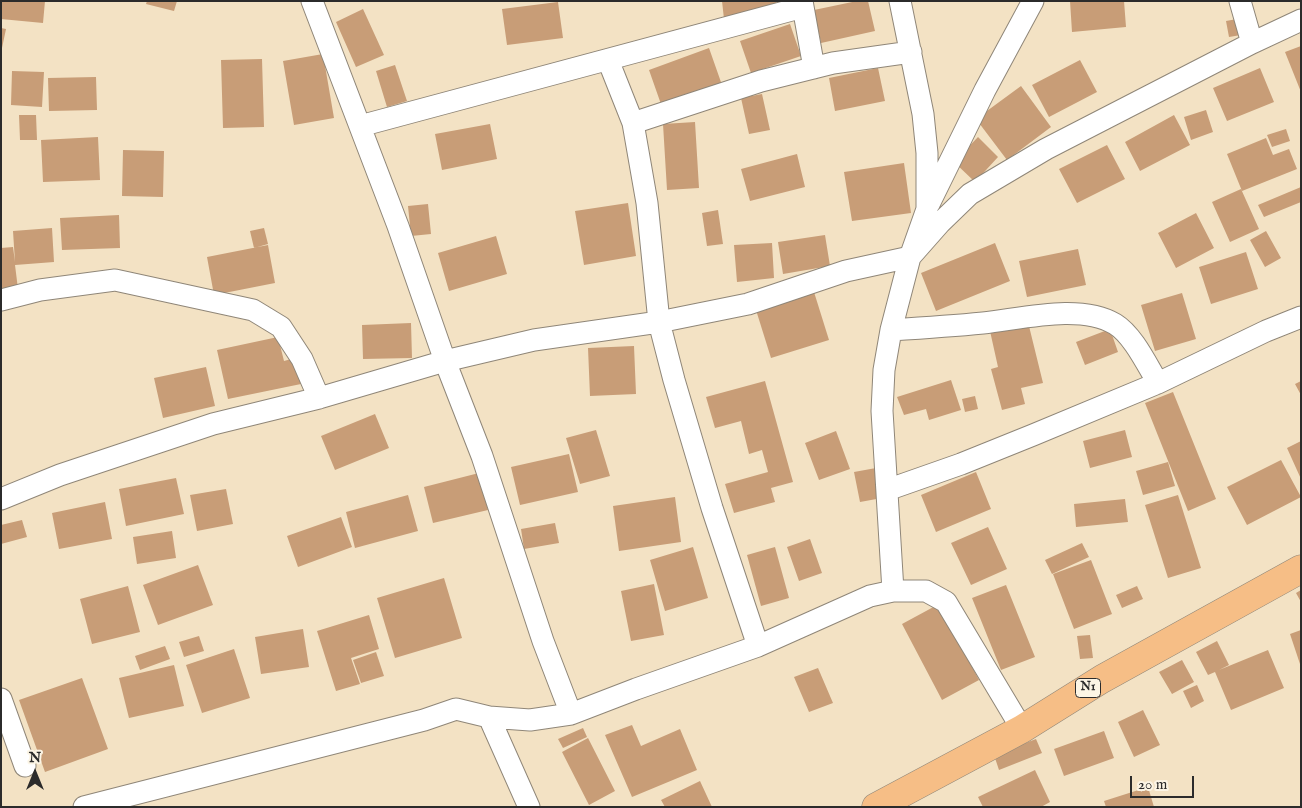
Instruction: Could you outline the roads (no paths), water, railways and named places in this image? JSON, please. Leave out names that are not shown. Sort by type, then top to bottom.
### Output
[{"type":"main road","name":"N1","points":[[876,807],[1022,729],[1102,679],[1301,569]]},
{"type":"street","points":[[312,1],[398,226],[444,360],[482,456],[544,641],[571,714]]},
{"type":"street","points":[[900,1],[923,114],[927,153],[927,209]]},
{"type":"street","points":[[893,591],[882,411],[884,370],[891,330],[910,257],[927,209],[985,90],[1034,1]]},
{"type":"street","points":[[1240,1],[1252,43]]},
{"type":"street","points":[[360,126],[608,60],[802,4],[814,68]]},
{"type":"street","points":[[1,499],[60,474],[212,424],[319,398],[444,360],[534,340],[659,322],[748,304],[846,271],[910,257],[940,223],[970,194],[1046,150],[1252,43],[1301,20]]},
{"type":"street","points":[[633,123],[761,81],[833,63],[911,52]]},
{"type":"street","points":[[608,60],[633,123],[647,203],[659,322],[712,508],[758,646]]},
{"type":"street","points":[[1,300],[40,290],[115,280],[253,310],[281,327],[302,360],[319,398]]},
{"type":"street","points":[[891,330],[986,322],[1042,314],[1085,314],[1116,325],[1131,340],[1158,383]]},
{"type":"street","points":[[887,490],[1033,435],[1158,383],[1266,331],[1301,317]]},
{"type":"street","points":[[84,807],[414,722],[456,709],[489,717],[530,720],[571,714],[758,646],[870,596],[893,591],[926,591],[946,602],[1022,729]]},
{"type":"street","points":[[1,699],[26,766]]},
{"type":"street","points":[[489,717],[529,807]]}]
